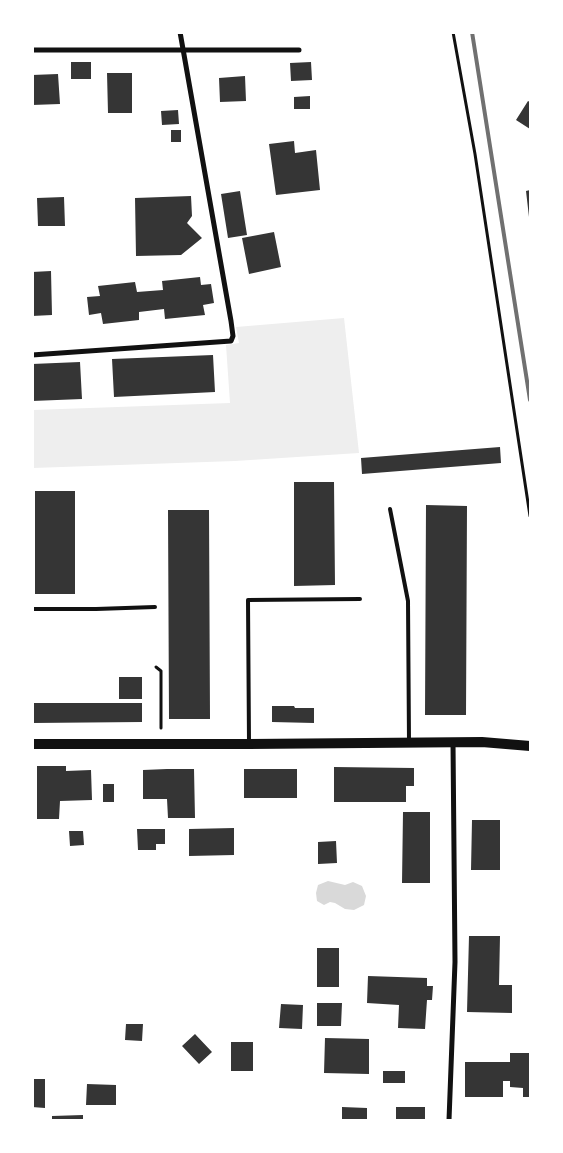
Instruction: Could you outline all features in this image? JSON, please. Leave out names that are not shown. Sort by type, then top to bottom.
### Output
[{"type":"main road","points":[[32,744],[482,742],[530,746]]},
{"type":"street","points":[[32,355],[231,341],[231,321],[180,32]]},
{"type":"street","points":[[32,50],[299,50]]},
{"type":"street","points":[[449,1120],[455,962],[452,742]]},
{"type":"lane","points":[[390,509],[408,601],[409,742]]},
{"type":"lane","points":[[249,744],[248,600],[360,599]]},
{"type":"lane","points":[[32,608],[96,609],[155,607]]},
{"type":"path","points":[[453,32],[475,154],[530,516]]},
{"type":"path","points":[[156,667],[161,671],[161,744]]},
{"type":"shaded area","points":[[344,318],[359,453],[235,461],[33,468],[33,410],[230,403],[226,345],[239,343],[236,327]]},
{"type":"shaded area","points":[[328,881],[345,885],[353,882],[362,886],[366,896],[364,905],[354,910],[345,909],[335,903],[330,902],[324,905],[317,901],[318,885]]},
{"type":"building","points":[[71,62],[91,62],[91,79],[71,79]]},
{"type":"building","points":[[311,62],[312,80],[291,81],[290,63]]},
{"type":"building","points":[[107,73],[132,73],[132,113],[108,113]]},
{"type":"building","points":[[58,74],[60,104],[32,105],[32,75]]},
{"type":"building","points":[[245,76],[246,101],[220,102],[219,78]]},
{"type":"building","points":[[310,96],[310,109],[294,109],[294,97]]},
{"type":"building","points":[[528,101],[530,102],[530,129],[516,120]]},
{"type":"building","points":[[178,110],[179,124],[162,125],[161,111]]},
{"type":"building","points":[[171,130],[181,130],[181,142],[171,142]]},
{"type":"building","points":[[294,141],[295,153],[316,150],[320,190],[276,195],[269,144]]},
{"type":"building","points":[[530,190],[530,217],[529,217],[526,191]]},
{"type":"building","points":[[240,191],[247,235],[228,238],[221,194]]},
{"type":"building","points":[[191,196],[192,216],[187,223],[202,238],[181,255],[136,256],[135,198]]},
{"type":"building","points":[[64,197],[65,226],[38,226],[37,198]]},
{"type":"building","points":[[274,232],[281,267],[249,274],[242,238]]},
{"type":"building","points":[[51,271],[52,315],[32,316],[32,272]]},
{"type":"building","points":[[200,277],[201,285],[211,284],[214,303],[203,305],[205,315],[165,319],[164,309],[139,312],[139,320],[103,324],[101,313],[89,315],[87,297],[100,296],[98,286],[135,282],[137,292],[163,290],[162,281]]},
{"type":"building","points":[[213,355],[215,392],[114,397],[112,359]]},
{"type":"building","points":[[80,362],[82,399],[32,401],[32,364]]},
{"type":"building","points":[[500,447],[501,463],[362,474],[361,458]]},
{"type":"building","points":[[294,482],[334,482],[335,585],[294,586]]},
{"type":"building","points":[[35,491],[75,491],[75,594],[35,594]]},
{"type":"building","points":[[426,505],[467,506],[466,715],[425,715]]},
{"type":"building","points":[[168,510],[209,510],[210,719],[169,719]]},
{"type":"building","points":[[119,677],[142,677],[142,699],[119,699]]},
{"type":"building","points":[[32,703],[142,703],[142,722],[32,723]]},
{"type":"building","points":[[272,706],[314,708],[314,723],[272,722]]},
{"type":"building","points":[[37,766],[66,766],[66,771],[91,770],[92,800],[60,801],[59,819],[37,819]]},
{"type":"building","points":[[334,767],[414,768],[414,786],[406,786],[406,802],[334,802]]},
{"type":"building","points":[[194,769],[195,818],[168,818],[167,799],[143,799],[143,770]]},
{"type":"building","points":[[244,769],[297,769],[297,798],[244,798]]},
{"type":"building","points":[[103,784],[114,784],[114,802],[103,802]]},
{"type":"building","points":[[403,812],[430,812],[430,883],[402,883]]},
{"type":"building","points":[[472,820],[500,820],[500,870],[471,870]]},
{"type":"building","points":[[234,828],[234,855],[189,856],[189,829]]},
{"type":"building","points":[[137,829],[165,829],[165,844],[156,844],[156,850],[138,850]]},
{"type":"building","points":[[69,831],[83,831],[84,845],[70,846]]},
{"type":"building","points":[[336,841],[337,863],[318,864],[318,842]]},
{"type":"building","points":[[469,936],[500,936],[499,985],[512,985],[512,1013],[467,1012]]},
{"type":"building","points":[[317,948],[339,948],[339,987],[317,987]]},
{"type":"building","points":[[368,976],[427,978],[427,986],[433,986],[432,1000],[427,1000],[425,1029],[398,1028],[399,1005],[367,1003]]},
{"type":"building","points":[[317,1003],[342,1003],[341,1026],[317,1026]]},
{"type":"building","points":[[281,1004],[303,1005],[302,1029],[279,1028]]},
{"type":"building","points":[[126,1024],[143,1024],[142,1041],[125,1040]]},
{"type":"building","points":[[195,1034],[212,1052],[199,1064],[182,1046]]},
{"type":"building","points":[[325,1038],[369,1039],[369,1074],[324,1073]]},
{"type":"building","points":[[231,1042],[253,1042],[253,1071],[231,1071]]},
{"type":"building","points":[[510,1053],[530,1053],[530,1097],[523,1097],[523,1088],[510,1087],[510,1081],[503,1081],[503,1097],[465,1097],[465,1062],[510,1062]]},
{"type":"building","points":[[383,1071],[405,1071],[405,1083],[383,1083]]},
{"type":"building","points":[[32,1079],[45,1079],[45,1108],[32,1107]]},
{"type":"building","points":[[87,1084],[116,1085],[116,1105],[86,1105]]},
{"type":"building","points":[[342,1107],[367,1108],[367,1120],[342,1120]]},
{"type":"building","points":[[396,1107],[425,1107],[425,1120],[396,1120]]},
{"type":"building","points":[[83,1115],[83,1120],[52,1120],[52,1116]]},
{"type":"railway","points":[[472,32],[530,400]]}]
